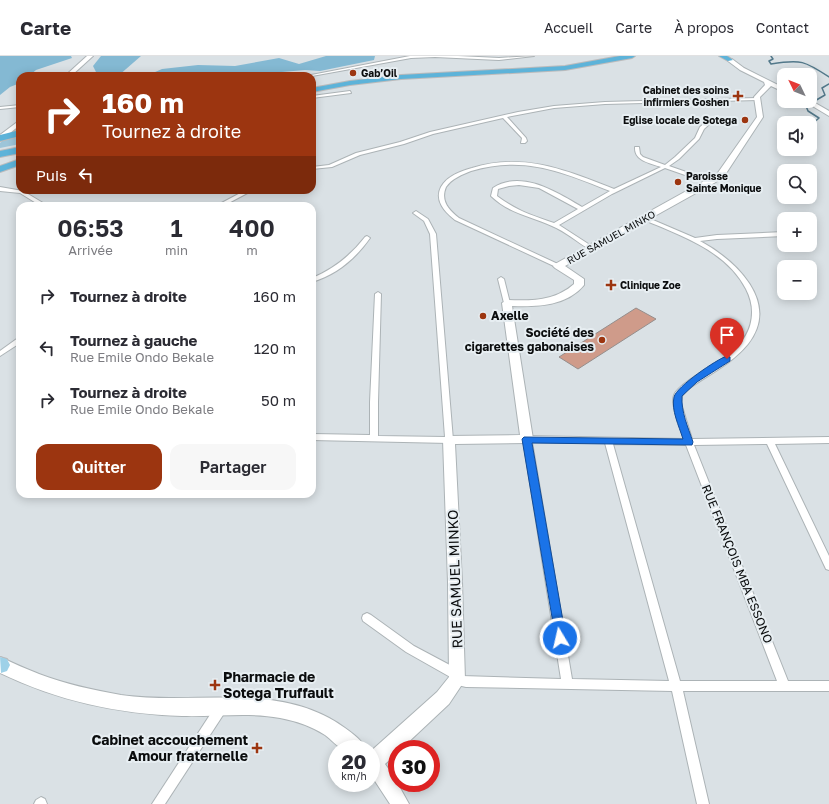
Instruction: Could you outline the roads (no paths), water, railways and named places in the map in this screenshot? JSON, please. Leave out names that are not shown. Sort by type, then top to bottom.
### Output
[{"type":"highway","points":[[563,66],[612,56]]},
{"type":"highway","points":[[563,66],[620,56]]},
{"type":"highway","points":[[316,86],[357,79],[402,74],[563,66],[632,56]]},
{"type":"highway","points":[[316,89],[406,76],[563,66],[642,56]]},
{"type":"highway","points":[[1,135],[16,133]]},
{"type":"highway","points":[[0,150],[16,147]]},
{"type":"highway","points":[[0,154],[16,151]]},
{"type":"highway","points":[[0,169],[16,163]]},
{"type":"street","points":[[72,72],[90,56]]},
{"type":"street","points":[[316,75],[411,57],[435,56],[499,59],[532,56]]},
{"type":"street","points":[[726,57],[742,70],[766,85],[777,87]]},
{"type":"street","points":[[316,168],[330,166],[358,154],[402,143],[432,133],[518,113],[577,105],[757,99],[766,85]]},
{"type":"street","points":[[316,96],[350,92]]},
{"type":"street","name":"RUE SAMUEL MINKO","points":[[558,266],[720,176],[759,119],[760,112],[757,99]]},
{"type":"street","points":[[0,108],[16,106]]},
{"type":"street","points":[[817,107],[829,114]]},
{"type":"street","points":[[505,117],[524,138],[525,140],[523,142]]},
{"type":"street","points":[[554,225],[614,191],[666,166],[677,158],[697,138],[702,128],[713,119]]},
{"type":"street","points":[[1,135],[16,120]]},
{"type":"street","points":[[1,135],[16,125]]},
{"type":"street","points":[[637,148],[638,154],[642,158],[710,182]]},
{"type":"street","points":[[558,266],[457,219],[443,206],[441,197],[443,189],[447,183],[453,178],[482,166],[496,163],[520,163],[543,166],[561,171],[614,191]]},
{"type":"street","points":[[582,209],[544,187],[520,182],[508,183],[496,188],[494,196],[522,214],[554,225],[591,248]]},
{"type":"street","points":[[0,189],[16,191]]},
{"type":"street","points":[[24,194],[38,202]]},
{"type":"street","points":[[227,202],[242,194]]},
{"type":"street","points":[[416,213],[426,220],[433,234],[450,440]]},
{"type":"street","points":[[644,218],[695,240],[717,237],[777,234]]},
{"type":"street","points":[[316,278],[345,262],[367,238]]},
{"type":"street","name":"RUE FRANÇOIS MBA ESSONO","points":[[695,240],[727,260],[735,268],[751,292],[756,305],[756,316],[748,338],[735,353],[694,380],[678,395],[677,403],[689,442],[785,686]]},
{"type":"street","name":"RUE SAMUEL MINKO","points":[[507,303],[544,303],[573,291],[579,285],[579,279],[558,266]]},
{"type":"street","points":[[501,279],[507,303],[526,437],[567,683]]},
{"type":"street","points":[[374,437],[378,294]]},
{"type":"street","points":[[0,354],[16,343]]},
{"type":"street","points":[[316,437],[374,437],[450,440],[526,437],[608,441],[689,442],[829,440]]},
{"type":"street","name":"RUE SAMUEL MINKO","points":[[450,440],[457,678]]},
{"type":"street","points":[[769,440],[829,566]]},
{"type":"street","points":[[608,441],[676,686],[703,804]]},
{"type":"street","points":[[367,618],[410,649],[466,682],[676,686],[829,686]]},
{"type":"street","points":[[0,665],[24,677],[45,685],[111,701],[167,707],[258,706],[278,709],[304,715],[326,725],[345,740]]},
{"type":"street","points":[[380,755],[443,698],[457,678]]},
{"type":"street","points":[[158,804],[222,706]]},
{"type":"street","points":[[380,772],[400,804]]},
{"type":"waterway","points":[[771,56],[773,59],[769,61],[771,64],[789,62],[802,63],[829,77]]},
{"type":"waterway","points":[[816,116],[808,111],[806,106],[825,95],[822,88],[829,84]]},
{"type":"waterway","points":[[817,117],[819,118],[817,120]]},
{"type":"place","name":"Gab’Oil","points":[[353,73]]},
{"type":"place","name":"Cabinet des soins infirmiers Goshen","points":[[738,96]]},
{"type":"place","name":"Eglise locale de Sotega","points":[[745,120]]},
{"type":"place","name":"Paroisse Sainte Monique","points":[[678,182]]},
{"type":"place","name":"Clinique Zoe","points":[[611,285]]},
{"type":"place","name":"Axelle","points":[[483,316]]},
{"type":"place","name":"Société des cigarettes gabonaises","points":[[602,340]]},
{"type":"place","name":"Pharmacie de Sotega Truffault","points":[[215,685]]},
{"type":"place","name":"Cabinet accouchement Amour fraternelle","points":[[257,748]]}]
